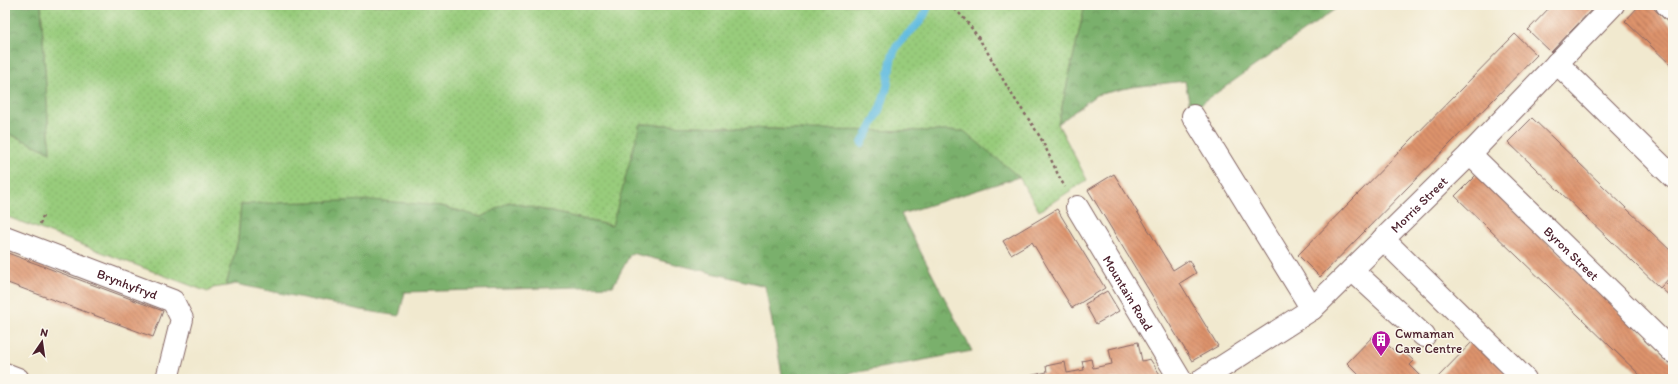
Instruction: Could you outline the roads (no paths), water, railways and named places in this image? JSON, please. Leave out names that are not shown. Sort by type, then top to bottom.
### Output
[{"type":"street","name":"Morris Street","points":[[1203,379],[1312,309],[1470,154],[1613,5]]},
{"type":"street","points":[[1667,5],[1673,10]]},
{"type":"street","points":[[1557,63],[1673,177]]},
{"type":"street","points":[[1193,116],[1312,309]]},
{"type":"street","name":"Byron Street","points":[[1470,154],[1673,352]]},
{"type":"street","name":"Mountain Road","points":[[1078,207],[1180,379]]},
{"type":"street","name":"Brynhyfryd","points":[[5,237],[173,301],[182,319],[167,379]]},
{"type":"street","points":[[1384,239],[1525,379]]},
{"type":"street","points":[[1352,270],[1424,336]]},
{"type":"street","points":[[5,374],[18,379]]},
{"type":"waterway","points":[[862,143],[883,102],[893,53],[899,43],[920,22],[928,5]]},
{"type":"place","name":"Cwmaman Care Centre","points":[[1381,357]]}]
